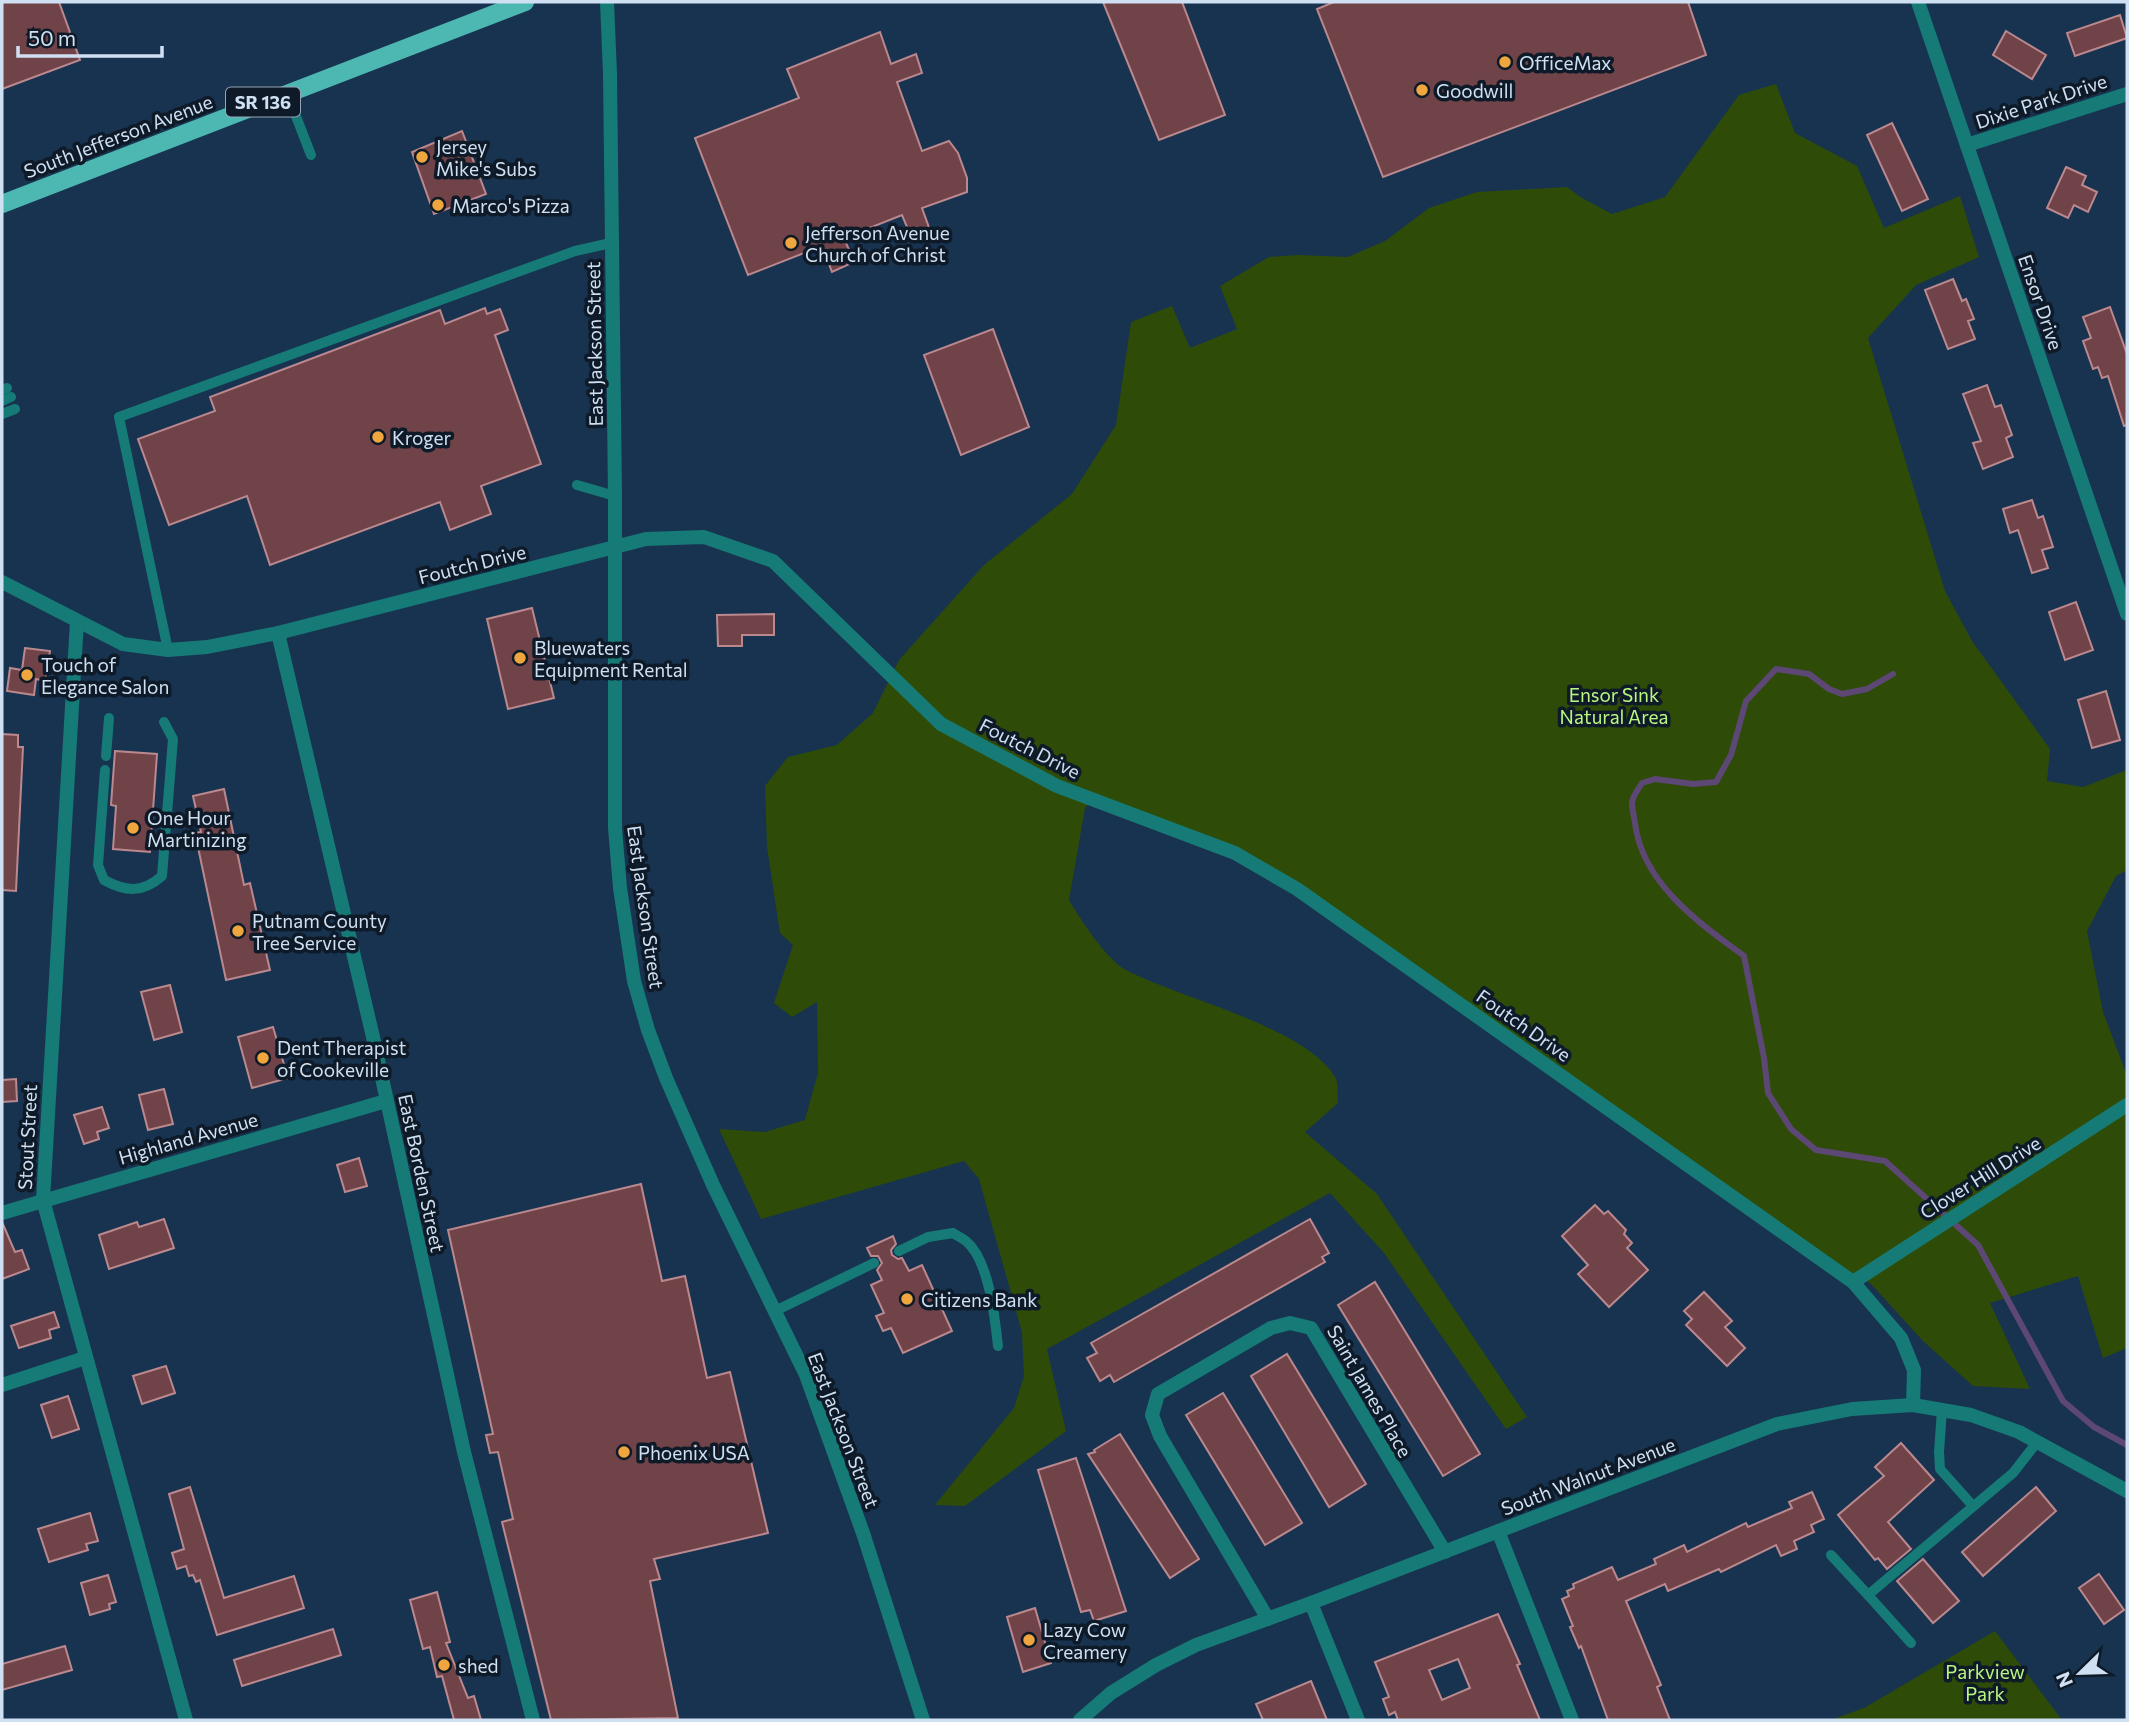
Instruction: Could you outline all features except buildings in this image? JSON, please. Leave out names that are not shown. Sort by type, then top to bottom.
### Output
[{"type":"main road","name":"South Jefferson Avenue","points":[[2,204],[525,2]]},
{"type":"street","name":"East Jackson Street","points":[[607,2],[615,496],[615,828],[620,888],[634,981],[648,1031],[666,1078],[713,1185],[810,1388],[863,1533],[923,1720]]},
{"type":"street","name":"Ensor Drive","points":[[1918,2],[2127,614]]},
{"type":"street","name":"Dixie Park Drive","points":[[1967,145],[2127,94]]},
{"type":"street","name":"Foutch Drive","points":[[2,582],[123,644],[168,650],[207,647],[278,633],[646,539],[704,537],[773,561],[941,724],[1057,786],[1235,853],[1297,889],[1853,1282],[1901,1338],[1914,1370],[1913,1405]]},
{"type":"street","name":"Stout Street","points":[[77,621],[43,1200],[186,1720]]},
{"type":"street","name":"East Borden Street","points":[[278,633],[373,1037],[464,1452],[533,1720]]},
{"type":"street","name":"Highland Avenue","points":[[2,1213],[386,1101]]},
{"type":"street","name":"Clover Hill Drive","points":[[1853,1282],[2127,1105]]},
{"type":"street","name":"Saint James Place","points":[[1268,1619],[1160,1436],[1152,1415],[1158,1394],[1271,1328],[1290,1323],[1311,1328],[1445,1552]]},
{"type":"street","points":[[2,1385],[85,1358]]},
{"type":"street","name":"South Walnut Avenue","points":[[1080,1720],[1111,1693],[1156,1665],[1196,1645],[1311,1604],[1777,1424],[1852,1409],[1913,1405],[1971,1415],[2038,1441],[2127,1491]]},
{"type":"street","points":[[1498,1531],[1572,1720]]},
{"type":"street","points":[[1311,1604],[1357,1720]]},
{"type":"lane","points":[[288,93],[311,155]]},
{"type":"lane","points":[[168,650],[120,417],[575,251],[611,243]]},
{"type":"lane","points":[[2,414],[7,397]]},
{"type":"lane","points":[[577,485],[615,496]]},
{"type":"lane","points":[[106,756],[109,718]]},
{"type":"lane","points":[[105,769],[98,864],[104,880],[116,887],[150,887],[162,876],[173,739],[164,722]]},
{"type":"lane","points":[[899,1251],[928,1237],[953,1233],[969,1243],[985,1272],[995,1314],[998,1346]]},
{"type":"lane","points":[[775,1311],[874,1263]]},
{"type":"lane","points":[[1942,1410],[1938,1452],[1940,1469],[1973,1506]]},
{"type":"lane","points":[[1868,1595],[2013,1473],[2038,1441]]},
{"type":"lane","points":[[1831,1555],[1911,1643]]},
{"type":"green space","name":"Ensor Sink Natural Area","points":[[1776,84],[1795,133],[1857,166],[1884,228],[1960,196],[1979,257],[1916,285],[1868,338],[1945,591],[1972,641],[2050,749],[2047,781],[2083,787],[2127,770],[2127,870],[2116,876],[2087,931],[2103,1012],[2127,1076],[2127,1348],[2103,1358],[2078,1276],[1990,1303],[2030,1389],[1973,1386],[1923,1341],[1872,1285],[1861,1277],[1853,1282],[1235,853],[1092,799],[1085,808],[1069,900],[1087,928],[1111,958],[1126,970],[1240,1015],[1298,1043],[1320,1059],[1335,1077],[1338,1103],[1305,1132],[1377,1194],[1527,1417],[1506,1429],[1384,1253],[1330,1193],[1047,1349],[1066,1431],[965,1506],[935,1505],[1014,1408],[1024,1376],[1022,1332],[979,1179],[964,1161],[761,1219],[719,1129],[765,1132],[805,1120],[818,1073],[817,1002],[792,1017],[774,1003],[793,945],[780,933],[767,847],[765,786],[788,757],[837,745],[873,713],[899,660],[984,565],[1072,494],[1116,425],[1131,322],[1172,306],[1190,348],[1237,329],[1220,286],[1269,257],[1348,257],[1385,241],[1429,208],[1477,192],[1567,187],[1612,214],[1665,197],[1739,95]]},
{"type":"green space","name":"Parkview Park","points":[[1995,1631],[2062,1720],[1831,1720],[1864,1708]]},
{"type":"waterway","points":[[1893,674],[1867,689],[1842,694],[1829,689],[1809,674],[1776,669],[1746,701],[1731,755],[1716,782],[1693,784],[1655,779],[1642,783],[1632,802],[1640,845],[1661,883],[1675,900],[1744,956],[1768,1093],[1791,1129],[1816,1150],[1885,1161],[1978,1245],[2063,1401],[2094,1427],[2127,1445]]},
{"type":"place","name":"OfficeMax","points":[[1505,62]]},
{"type":"place","name":"Goodwill","points":[[1422,90]]},
{"type":"place","name":"Jersey Mike's Subs","points":[[422,157]]},
{"type":"place","name":"Marco's Pizza","points":[[438,205]]},
{"type":"place","name":"Jefferson Avenue Church of Christ","points":[[791,243]]},
{"type":"place","name":"Kroger","points":[[378,437]]},
{"type":"place","name":"Bluewaters Equipment Rental","points":[[520,658]]},
{"type":"place","name":"Touch of Elegance Salon","points":[[27,675]]},
{"type":"place","name":"One Hour Martinizing","points":[[133,828]]},
{"type":"place","name":"Putnam County Tree Service","points":[[238,931]]},
{"type":"place","name":"Dent Therapist of Cookeville","points":[[263,1058]]},
{"type":"place","name":"Citizens Bank","points":[[907,1299]]},
{"type":"place","name":"Phoenix USA","points":[[624,1452]]},
{"type":"place","name":"Lazy Cow Creamery","points":[[1029,1640]]},
{"type":"place","name":"shed","points":[[444,1665]]}]
